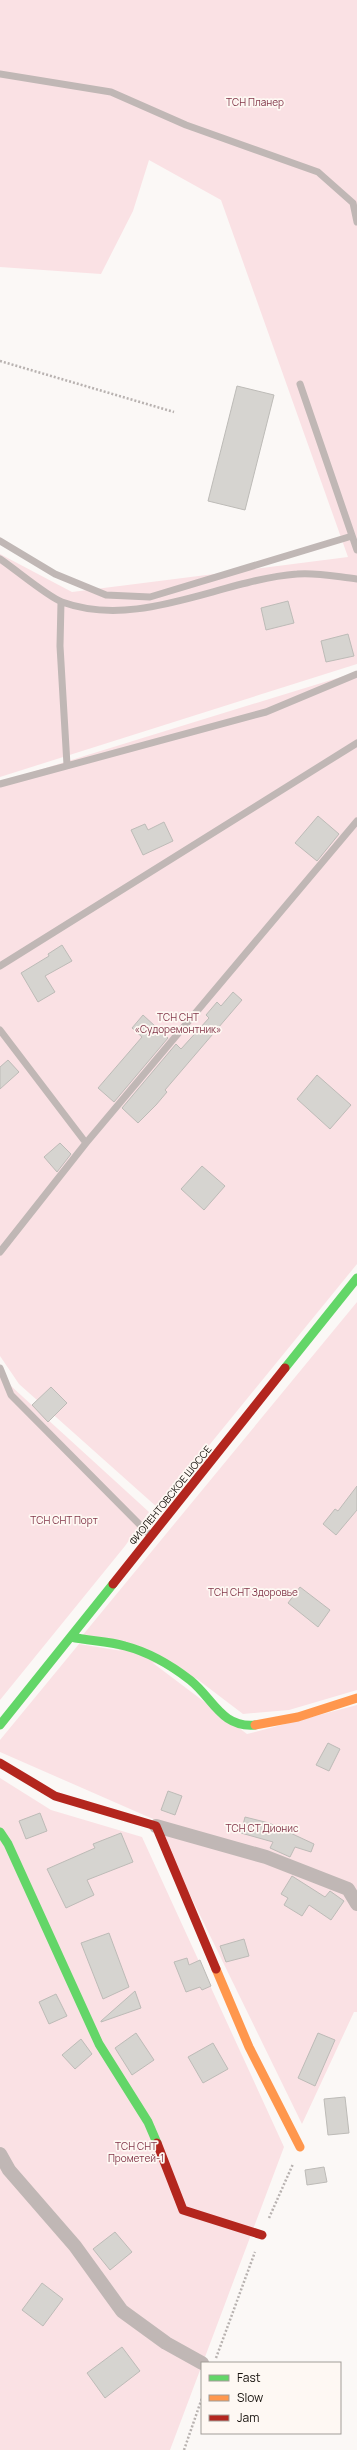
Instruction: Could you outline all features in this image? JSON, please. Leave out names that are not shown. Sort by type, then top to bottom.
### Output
[{"type":"street","name":"ФИОЛЕНТОВСКОЕ ШОССЕ","points":[[0,1725],[357,1278]]},
{"type":"street","points":[[71,1637],[126,1646],[149,1656],[191,1681],[220,1715],[238,1724],[257,1725],[303,1715],[357,1698]]},
{"type":"street","points":[[0,1763],[55,1796],[266,1857],[348,1889],[357,1904]]},
{"type":"street","points":[[156,1826],[249,2047],[300,2147]]},
{"type":"street","points":[[0,1832],[8,1844],[99,2044],[148,2122],[183,2210],[262,2235]]},
{"type":"street","points":[[0,2154],[10,2170],[76,2246],[122,2311],[166,2343],[201,2362]]},
{"type":"lane","points":[[0,74],[111,92],[186,125],[318,172],[353,203],[357,222]]},
{"type":"lane","points":[[300,384],[357,550]]},
{"type":"lane","points":[[0,541],[55,574],[106,595],[150,597],[352,536]]},
{"type":"lane","points":[[0,559],[61,602],[103,611],[151,607],[220,589],[297,573],[357,579]]},
{"type":"lane","points":[[61,602],[60,646],[67,765]]},
{"type":"lane","points":[[0,784],[266,712],[357,674]]},
{"type":"lane","points":[[0,966],[357,743]]},
{"type":"lane","points":[[0,1252],[86,1143],[357,821]]},
{"type":"lane","points":[[0,1030],[86,1143]]},
{"type":"lane","points":[[0,1368],[11,1395],[152,1536]]},
{"type":"path","points":[[0,361],[174,412]]},
{"type":"path","points":[[184,2450],[201,2401]]},
{"type":"green space","name":"ТСН Планер","points":[[0,0],[357,0],[357,664],[0,777],[0,554],[72,592],[348,557],[221,200],[149,160],[133,211],[101,274],[0,267]]},
{"type":"green space","name":"ТСН СНТ «Судоремонтник»","points":[[357,672],[357,1264],[158,1508],[19,1384],[0,1356],[0,782]]},
{"type":"green space","name":"ТСН СНТ Здоровье","points":[[357,1302],[357,1690],[289,1710],[243,1714],[197,1679],[82,1636]]},
{"type":"green space","name":"ТСН СНТ Порт","points":[[0,1376],[149,1512],[125,1546],[0,1700]]},
{"type":"green space","name":"ТСН СТ Дионис","points":[[79,1644],[141,1654],[247,1734],[357,1705],[357,2012],[354,2012],[302,2124],[153,1819],[0,1752],[0,1740]]},
{"type":"green space","name":"ТСН СНТ Прометей-1","points":[[0,1778],[51,1810],[142,1837],[284,2147],[203,2362],[201,2362],[201,2368],[170,2450],[0,2450]]},
{"type":"building","points":[[237,386],[274,395],[245,510],[208,501]]},
{"type":"building","points":[[288,601],[294,623],[266,630],[261,608]]},
{"type":"building","points":[[348,634],[354,656],[326,662],[321,641]]},
{"type":"building","points":[[318,816],[339,834],[317,861],[295,843]]},
{"type":"building","points":[[164,822],[173,841],[143,855],[131,830],[145,824],[148,830]]},
{"type":"building","points":[[62,945],[72,961],[45,976],[55,992],[38,1002],[21,973],[49,956],[48,954]]},
{"type":"building","points":[[233,992],[242,1000],[165,1090],[167,1092],[138,1123],[122,1108],[176,1044],[181,1049],[209,1018],[206,1015],[217,1002],[221,1006]]},
{"type":"building","points":[[143,1015],[168,1038],[114,1102],[98,1088],[142,1037],[132,1028]]},
{"type":"building","points":[[8,1060],[19,1072],[0,1089],[0,1067]]},
{"type":"building","points":[[317,1075],[351,1105],[330,1129],[297,1099]]},
{"type":"building","points":[[60,1143],[71,1154],[57,1172],[44,1157]]},
{"type":"building","points":[[202,1166],[225,1186],[204,1210],[181,1189]]},
{"type":"building","points":[[51,1387],[67,1403],[48,1422],[32,1405]]},
{"type":"building","points":[[357,1486],[357,1510],[336,1535],[323,1524],[335,1509],[338,1511]]},
{"type":"building","points":[[300,1587],[330,1610],[318,1627],[288,1603]]},
{"type":"building","points":[[328,1743],[340,1749],[329,1771],[316,1765]]},
{"type":"building","points":[[168,1791],[182,1796],[175,1815],[161,1810]]},
{"type":"building","points":[[40,1813],[47,1831],[26,1839],[19,1821]]},
{"type":"building","points":[[245,1817],[269,1823],[314,1844],[311,1852],[295,1847],[290,1857],[270,1848],[273,1842],[241,1833]]},
{"type":"building","points":[[121,1833],[133,1862],[87,1880],[94,1895],[66,1908],[47,1869],[95,1848],[93,1844]]},
{"type":"building","points":[[292,1876],[325,1897],[330,1891],[344,1901],[331,1920],[309,1905],[302,1916],[284,1905],[288,1898],[281,1894]]},
{"type":"building","points":[[109,1933],[129,1987],[103,1999],[81,1943]]},
{"type":"building","points":[[244,1939],[249,1956],[226,1962],[220,1946]]},
{"type":"building","points":[[187,1958],[189,1965],[200,1960],[211,1986],[202,1990],[200,1987],[186,1992],[174,1962]]},
{"type":"building","points":[[135,1991],[141,2008],[101,2022],[101,2021]]},
{"type":"building","points":[[56,1994],[67,2016],[49,2024],[39,2002]]},
{"type":"building","points":[[136,2033],[154,2060],[132,2075],[115,2048]]},
{"type":"building","points":[[318,2033],[335,2040],[315,2086],[298,2078]]},
{"type":"building","points":[[81,2039],[92,2054],[75,2069],[62,2055]]},
{"type":"building","points":[[213,2043],[228,2069],[203,2083],[188,2057]]},
{"type":"building","points":[[345,2097],[349,2133],[328,2135],[324,2099]]},
{"type":"building","points":[[324,2167],[327,2182],[307,2185],[305,2170]]},
{"type":"building","points":[[115,2232],[132,2252],[110,2270],[93,2249]]},
{"type":"building","points":[[42,2283],[63,2299],[43,2326],[22,2310]]},
{"type":"building","points":[[122,2347],[140,2371],[105,2398],[87,2373]]},
{"type":"traffic: fast","points":[[285,1368],[357,1278]]},
{"type":"traffic: fast","points":[[0,1725],[113,1584]]},
{"type":"traffic: fast","points":[[71,1637],[119,1644],[151,1656],[168,1665],[190,1680],[226,1717],[243,1725],[255,1725]]},
{"type":"traffic: fast","points":[[0,1832],[8,1844],[99,2044],[148,2122],[157,2143]]},
{"type":"traffic: slow","points":[[255,1725],[298,1717],[357,1698]]},
{"type":"traffic: slow","points":[[216,1969],[249,2047],[300,2147]]},
{"type":"traffic: jam","points":[[113,1584],[285,1368]]},
{"type":"traffic: jam","points":[[0,1763],[55,1796],[156,1826],[216,1969]]},
{"type":"traffic: jam","points":[[157,2143],[183,2210],[262,2235]]}]
